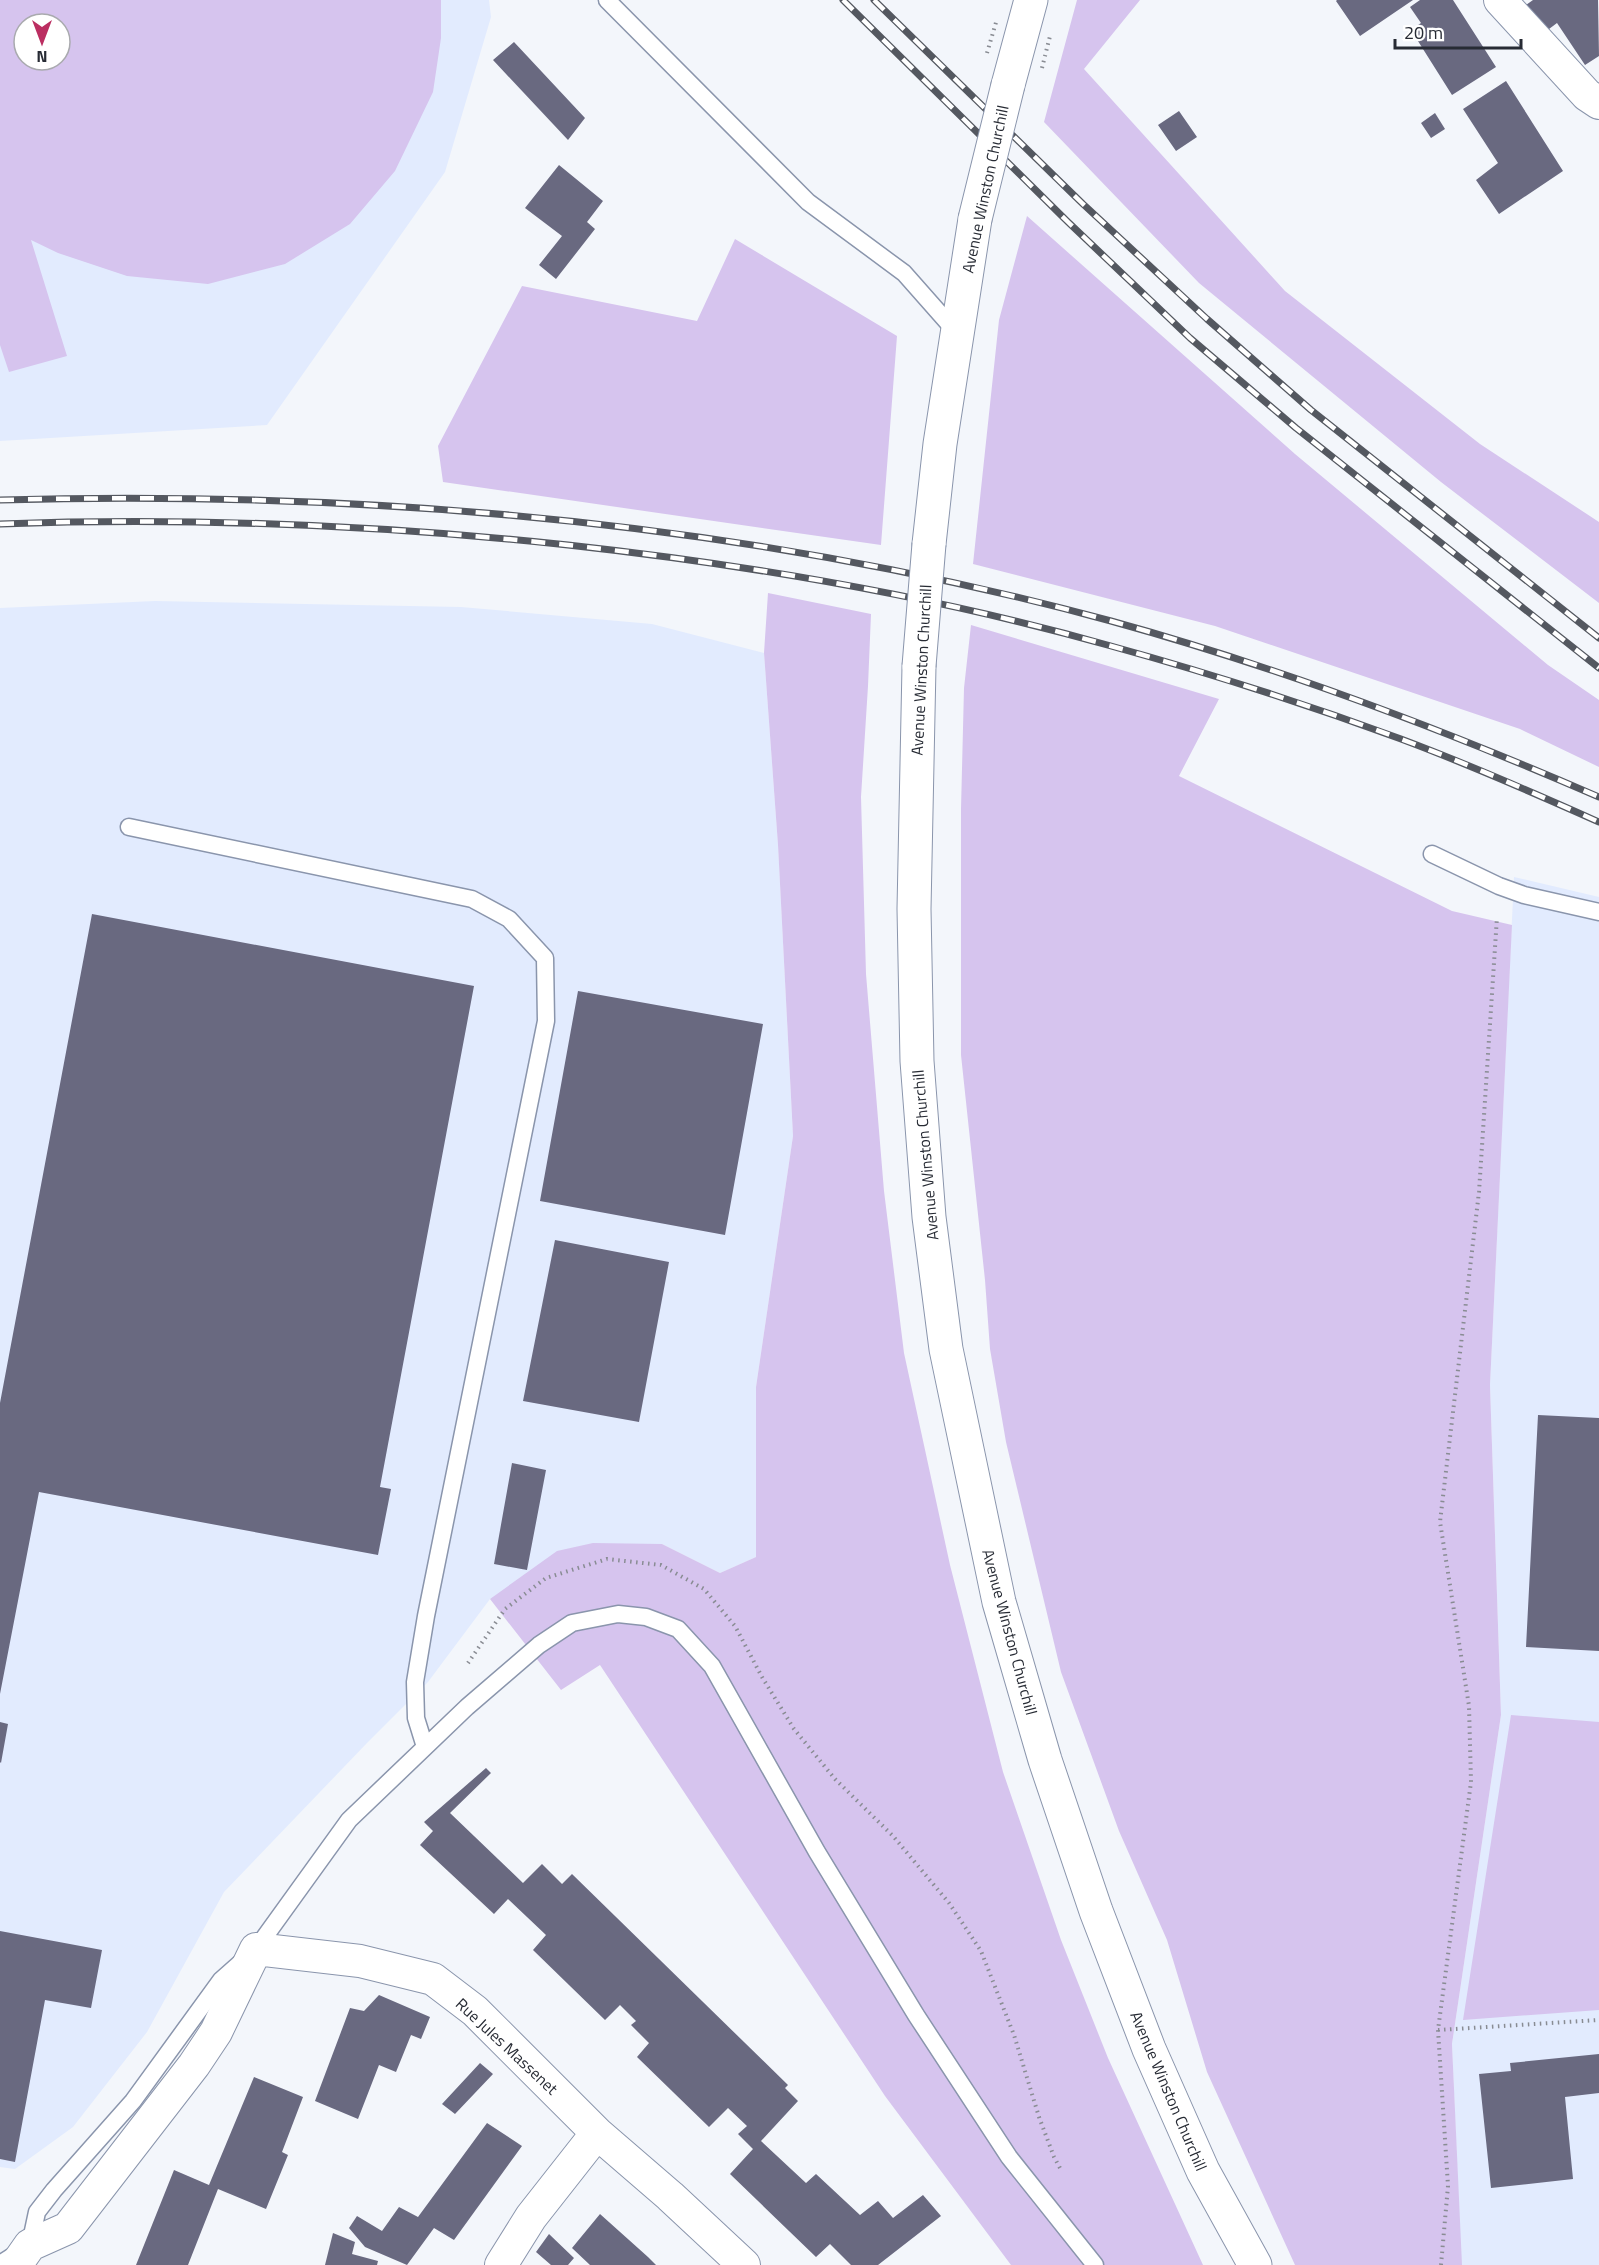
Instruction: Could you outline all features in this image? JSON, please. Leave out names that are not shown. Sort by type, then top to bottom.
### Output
[{"type":"main road","name":"Avenue Winston Churchill","points":[[1031,0],[975,219],[940,444],[929,544],[919,666],[914,921],[917,1061],[929,1217],[946,1349],[999,1602],[1045,1760],[1096,1911],[1149,2049],[1203,2171],[1255,2265]]},
{"type":"street","points":[[1500,0],[1587,94],[1599,103]]},
{"type":"street","points":[[23,2255],[68,2228],[194,2065],[216,2032],[256,1949]]},
{"type":"street","name":"Rue Jules Massenet","points":[[256,1949],[360,1961],[432,1979],[475,2011],[597,2133],[670,2196],[744,2265]]},
{"type":"street","points":[[501,2265],[531,2217],[597,2133]]},
{"type":"lane","points":[[607,0],[808,202],[904,273],[957,333]]},
{"type":"lane","points":[[129,827],[472,899],[509,919],[545,958],[546,1021],[415,1682],[416,1718],[425,1747]]},
{"type":"lane","points":[[1432,854],[1499,886],[1524,895],[1599,912]]},
{"type":"lane","points":[[256,1949],[349,1820],[467,1707],[539,1645],[572,1623],[618,1614],[646,1617],[678,1629],[712,1666],[817,1852],[922,2025],[1010,2157],[1095,2265]]},
{"type":"lane","points":[[0,2264],[23,2255]]},
{"type":"path","points":[[1442,2265],[1449,2186],[1438,2030],[1471,1782],[1469,1706],[1440,1522],[1479,1192],[1499,886]]},
{"type":"path","points":[[460,1671],[505,1609],[546,1578],[607,1559],[661,1565],[704,1589],[735,1626],[762,1677],[794,1729],[835,1779],[893,1836],[949,1903],[981,1951],[1014,2035],[1054,2157],[1065,2177]]},
{"type":"path","points":[[1438,2030],[1599,2020]]},
{"type":"shaded area","points":[[0,0],[489,0],[491,17],[445,172],[267,425],[0,441]]},
{"type":"shaded area","points":[[0,0],[441,0],[441,38],[433,92],[395,171],[350,224],[285,264],[208,284],[127,276],[58,253],[31,240],[67,356],[9,372],[0,345]]},
{"type":"shaded area","points":[[1077,0],[1140,0],[1084,69],[1285,291],[1480,444],[1599,522],[1599,603],[1441,482],[1199,283],[1044,122]]},
{"type":"shaded area","points":[[1027,216],[1295,454],[1548,665],[1599,700],[1599,767],[1520,729],[1215,626],[973,564],[999,320]]},
{"type":"shaded area","points":[[735,239],[897,336],[881,545],[443,482],[438,446],[522,286],[697,321]]},
{"type":"shaded area","points":[[768,593],[871,614],[861,797],[866,974],[884,1191],[904,1353],[950,1565],[1003,1772],[1061,1940],[1108,2058],[1203,2265],[1011,2265],[885,2096],[600,1665],[561,1690],[490,1599],[557,1551],[593,1543],[662,1544],[720,1573],[756,1557],[756,1387],[793,1136],[778,845],[764,653]]},
{"type":"shaded area","points":[[155,601],[461,607],[652,624],[764,653],[778,845],[793,1136],[756,1387],[756,1557],[720,1573],[662,1544],[490,1599],[428,1682],[224,1892],[147,2032],[73,2127],[15,2169],[0,2167],[0,608]]},
{"type":"shaded area","points":[[971,625],[1219,699],[1179,776],[1452,911],[1512,925],[1490,1385],[1501,1715],[1452,2044],[1462,2265],[1295,2265],[1207,2072],[1167,1940],[1119,1831],[1061,1672],[1006,1442],[990,1349],[961,1055],[961,809],[964,688]]},
{"type":"shaded area","points":[[1514,877],[1599,897],[1599,2265],[1462,2265],[1461,2260],[1452,2044],[1501,1715],[1490,1385]]},
{"type":"shaded area","points":[[1511,1715],[1599,1722],[1599,2010],[1463,2020]]},
{"type":"building","points":[[1337,0],[1413,0],[1360,36]]},
{"type":"building","points":[[1420,0],[1453,0],[1496,67],[1452,95],[1411,30],[1421,23],[1410,7]]},
{"type":"building","points":[[1533,0],[1598,0],[1599,56],[1585,65],[1557,23],[1545,32],[1526,5]]},
{"type":"building","points":[[514,42],[585,118],[568,140],[493,60]]},
{"type":"building","points":[[1506,81],[1563,171],[1499,214],[1476,180],[1498,163],[1463,109]]},
{"type":"building","points":[[1179,111],[1197,137],[1176,151],[1158,125]]},
{"type":"building","points":[[1435,113],[1445,129],[1431,138],[1421,123]]},
{"type":"building","points":[[559,165],[603,201],[587,222],[595,229],[556,279],[539,265],[562,236],[525,208]]},
{"type":"building","points":[[92,914],[474,986],[380,1487],[391,1489],[378,1555],[39,1492],[0,1694],[0,1403]]},
{"type":"building","points":[[578,991],[763,1024],[725,1235],[540,1201]]},
{"type":"building","points":[[555,1240],[669,1262],[639,1422],[523,1401]]},
{"type":"building","points":[[1538,1415],[1599,1418],[1599,1651],[1526,1647]]},
{"type":"building","points":[[512,1463],[546,1470],[527,1570],[494,1564]]},
{"type":"building","points":[[0,1722],[8,1724],[1,1763],[0,1762]]},
{"type":"building","points":[[486,1768],[491,1773],[450,1813],[523,1883],[542,1864],[562,1884],[572,1874],[788,2085],[785,2088],[798,2101],[761,2141],[806,2183],[816,2174],[860,2215],[878,2201],[893,2218],[923,2195],[941,2216],[878,2265],[851,2265],[830,2244],[816,2257],[730,2174],[753,2149],[738,2134],[747,2126],[728,2108],[709,2127],[637,2057],[649,2043],[631,2025],[636,2021],[620,2005],[605,2020],[533,1950],[546,1935],[508,1899],[494,1914],[420,1845],[433,1831],[424,1822]]},
{"type":"building","points":[[0,1931],[102,1950],[91,2008],[45,2000],[15,2162],[0,2159]]},
{"type":"building","points":[[379,1995],[430,2017],[421,2039],[411,2035],[396,2072],[379,2065],[358,2119],[315,2101],[350,2008],[364,2011]]},
{"type":"building","points":[[1599,2054],[1599,2093],[1565,2097],[1573,2179],[1491,2188],[1479,2074],[1511,2071],[1510,2063]]},
{"type":"building","points":[[480,2063],[493,2074],[455,2114],[442,2104]]},
{"type":"building","points":[[254,2077],[303,2097],[282,2152],[288,2155],[266,2209],[218,2189],[188,2265],[136,2265],[174,2170],[209,2185]]},
{"type":"building","points":[[487,2123],[522,2146],[454,2240],[434,2228],[407,2265],[365,2247],[349,2228],[357,2216],[382,2231],[399,2207],[418,2217]]},
{"type":"building","points":[[600,2214],[656,2265],[590,2265],[572,2248]]},
{"type":"building","points":[[333,2233],[355,2242],[352,2254],[378,2261],[377,2265],[325,2265]]},
{"type":"building","points":[[549,2234],[574,2258],[568,2265],[551,2265],[536,2252]]},
{"type":"railway","points":[[843,0],[1068,222],[1190,338],[1296,428],[1599,668]]},
{"type":"railway","points":[[874,0],[1083,204],[1207,319],[1311,410],[1599,638]]},
{"type":"railway","points":[[0,500],[140,498],[280,501],[420,508],[560,520],[699,537],[838,559],[975,587],[1111,621],[1235,658],[1419,723],[1599,797]]},
{"type":"railway","points":[[0,524],[213,522],[426,532],[637,553],[842,584],[1044,628],[1221,678],[1401,739],[1599,822]]}]
